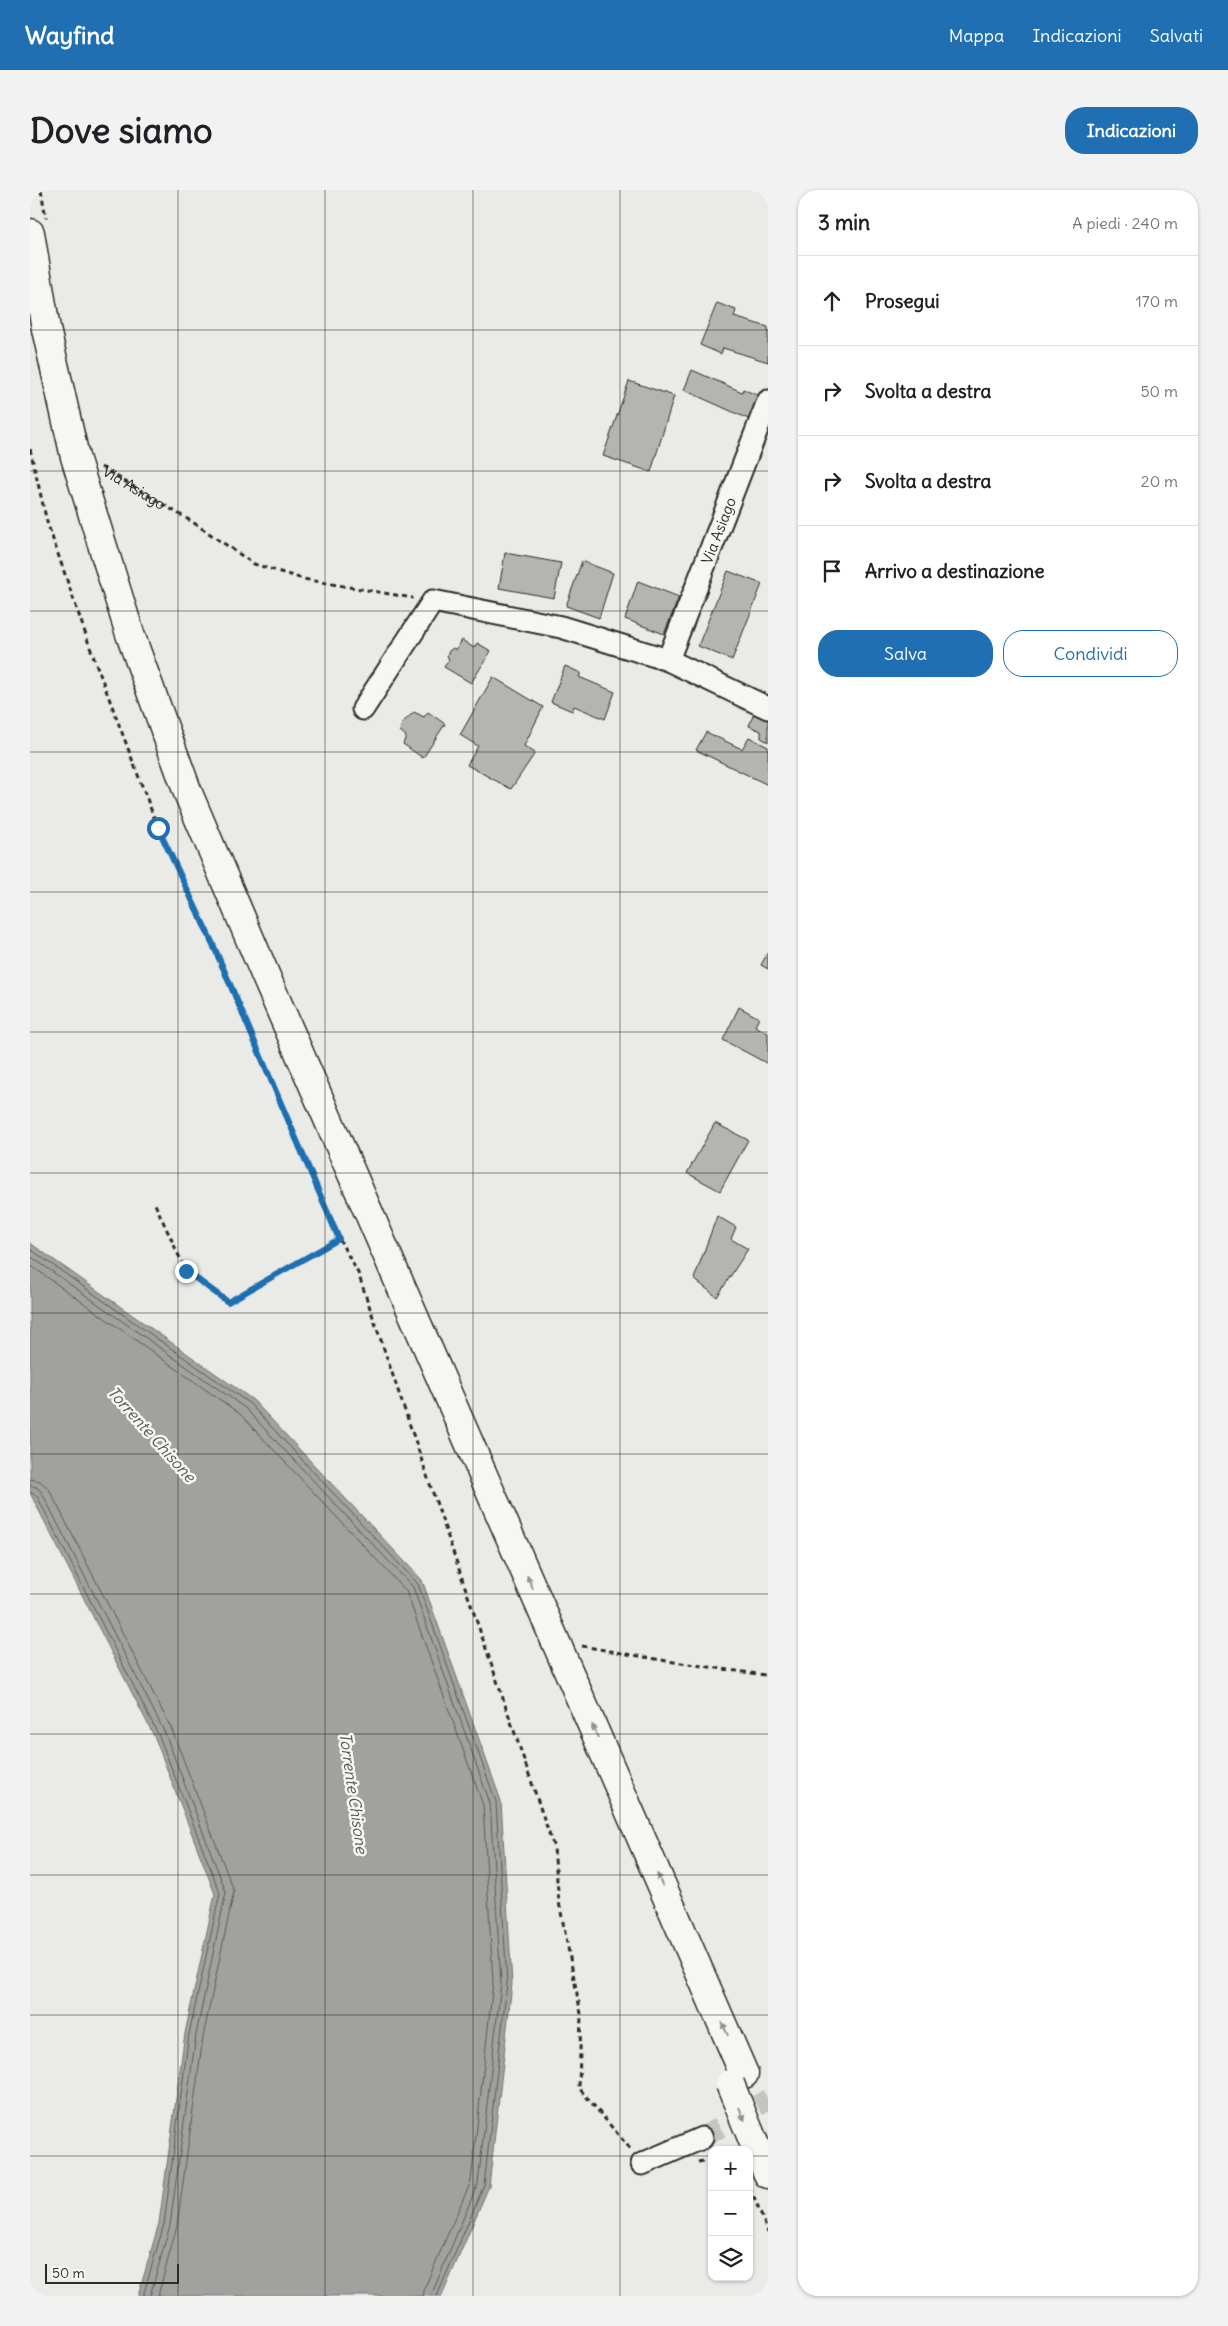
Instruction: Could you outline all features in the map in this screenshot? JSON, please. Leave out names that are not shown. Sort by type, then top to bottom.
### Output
[{"type":"highway","points":[[38,226],[46,329],[75,457],[130,634],[188,793],[761,2136],[768,2174]]},
{"type":"highway","points":[[30,338],[64,483],[115,644],[174,806],[737,2079]]},
{"type":"street","name":"Via Asiago","points":[[668,660],[768,401]]},
{"type":"street","points":[[363,709],[433,601],[561,627],[668,660],[768,708]]},
{"type":"street","points":[[642,2164],[702,2138]]},
{"type":"path","points":[[38,226],[41,190]]},
{"type":"path","points":[[30,449],[51,531],[92,653],[158,828],[212,942],[339,1239],[358,1273],[554,1848],[559,1902],[580,2014],[579,2088],[642,2164]]},
{"type":"path","name":"Via Asiago","points":[[100,466],[194,523],[254,564],[303,579],[433,601]]},
{"type":"path","points":[[155,1204],[186,1271],[228,1302],[339,1239]]},
{"type":"path","points":[[581,1646],[768,1677]]},
{"type":"path","points":[[751,2191],[768,2232]]},
{"type":"water","name":"Torrente Chisone","points":[[30,1243],[253,1400],[422,1580],[501,1801],[512,1984],[489,2186],[442,2296],[138,2296],[159,2223],[185,2033],[215,1894],[155,1738],[30,1493]]},
{"type":"building","points":[[717,303],[736,310],[734,317],[768,327],[768,362],[723,348],[721,354],[700,345]]},
{"type":"building","points":[[692,370],[742,392],[743,389],[761,397],[753,421],[684,390]]},
{"type":"building","points":[[629,381],[674,396],[651,472],[603,456]]},
{"type":"building","points":[[505,553],[561,563],[554,598],[499,588]]},
{"type":"building","points":[[582,561],[613,573],[599,618],[566,606]]},
{"type":"building","points":[[728,571],[762,584],[732,660],[698,646]]},
{"type":"building","points":[[638,581],[679,597],[664,634],[625,619]]},
{"type":"building","points":[[462,640],[474,648],[477,643],[491,651],[471,683],[444,667],[449,660],[447,655],[449,651],[453,648],[456,650]]},
{"type":"building","points":[[565,666],[581,673],[579,677],[615,692],[605,719],[574,706],[572,711],[551,702]]},
{"type":"building","points":[[493,677],[543,707],[524,746],[535,753],[511,789],[467,765],[478,746],[460,735]]},
{"type":"building","points":[[756,708],[768,714],[768,742],[761,738],[761,731],[749,726]]},
{"type":"building","points":[[414,712],[424,717],[428,712],[445,724],[423,758],[403,744],[406,736],[400,731],[402,723]]},
{"type":"building","points":[[706,732],[742,749],[749,737],[768,747],[768,785],[696,750]]},
{"type":"building","points":[[768,952],[768,969],[761,965]]},
{"type":"building","points":[[739,1007],[759,1018],[755,1026],[768,1033],[768,1064],[723,1040]]},
{"type":"building","points":[[715,1123],[748,1140],[720,1191],[687,1173]]},
{"type":"building","points":[[717,1216],[736,1227],[731,1239],[748,1249],[717,1297],[694,1279]]},
{"type":"tunnel","points":[[702,2138],[768,2099]]},
{"type":"route","points":[[158,828],[212,942],[339,1239],[228,1302],[186,1271]]}]
